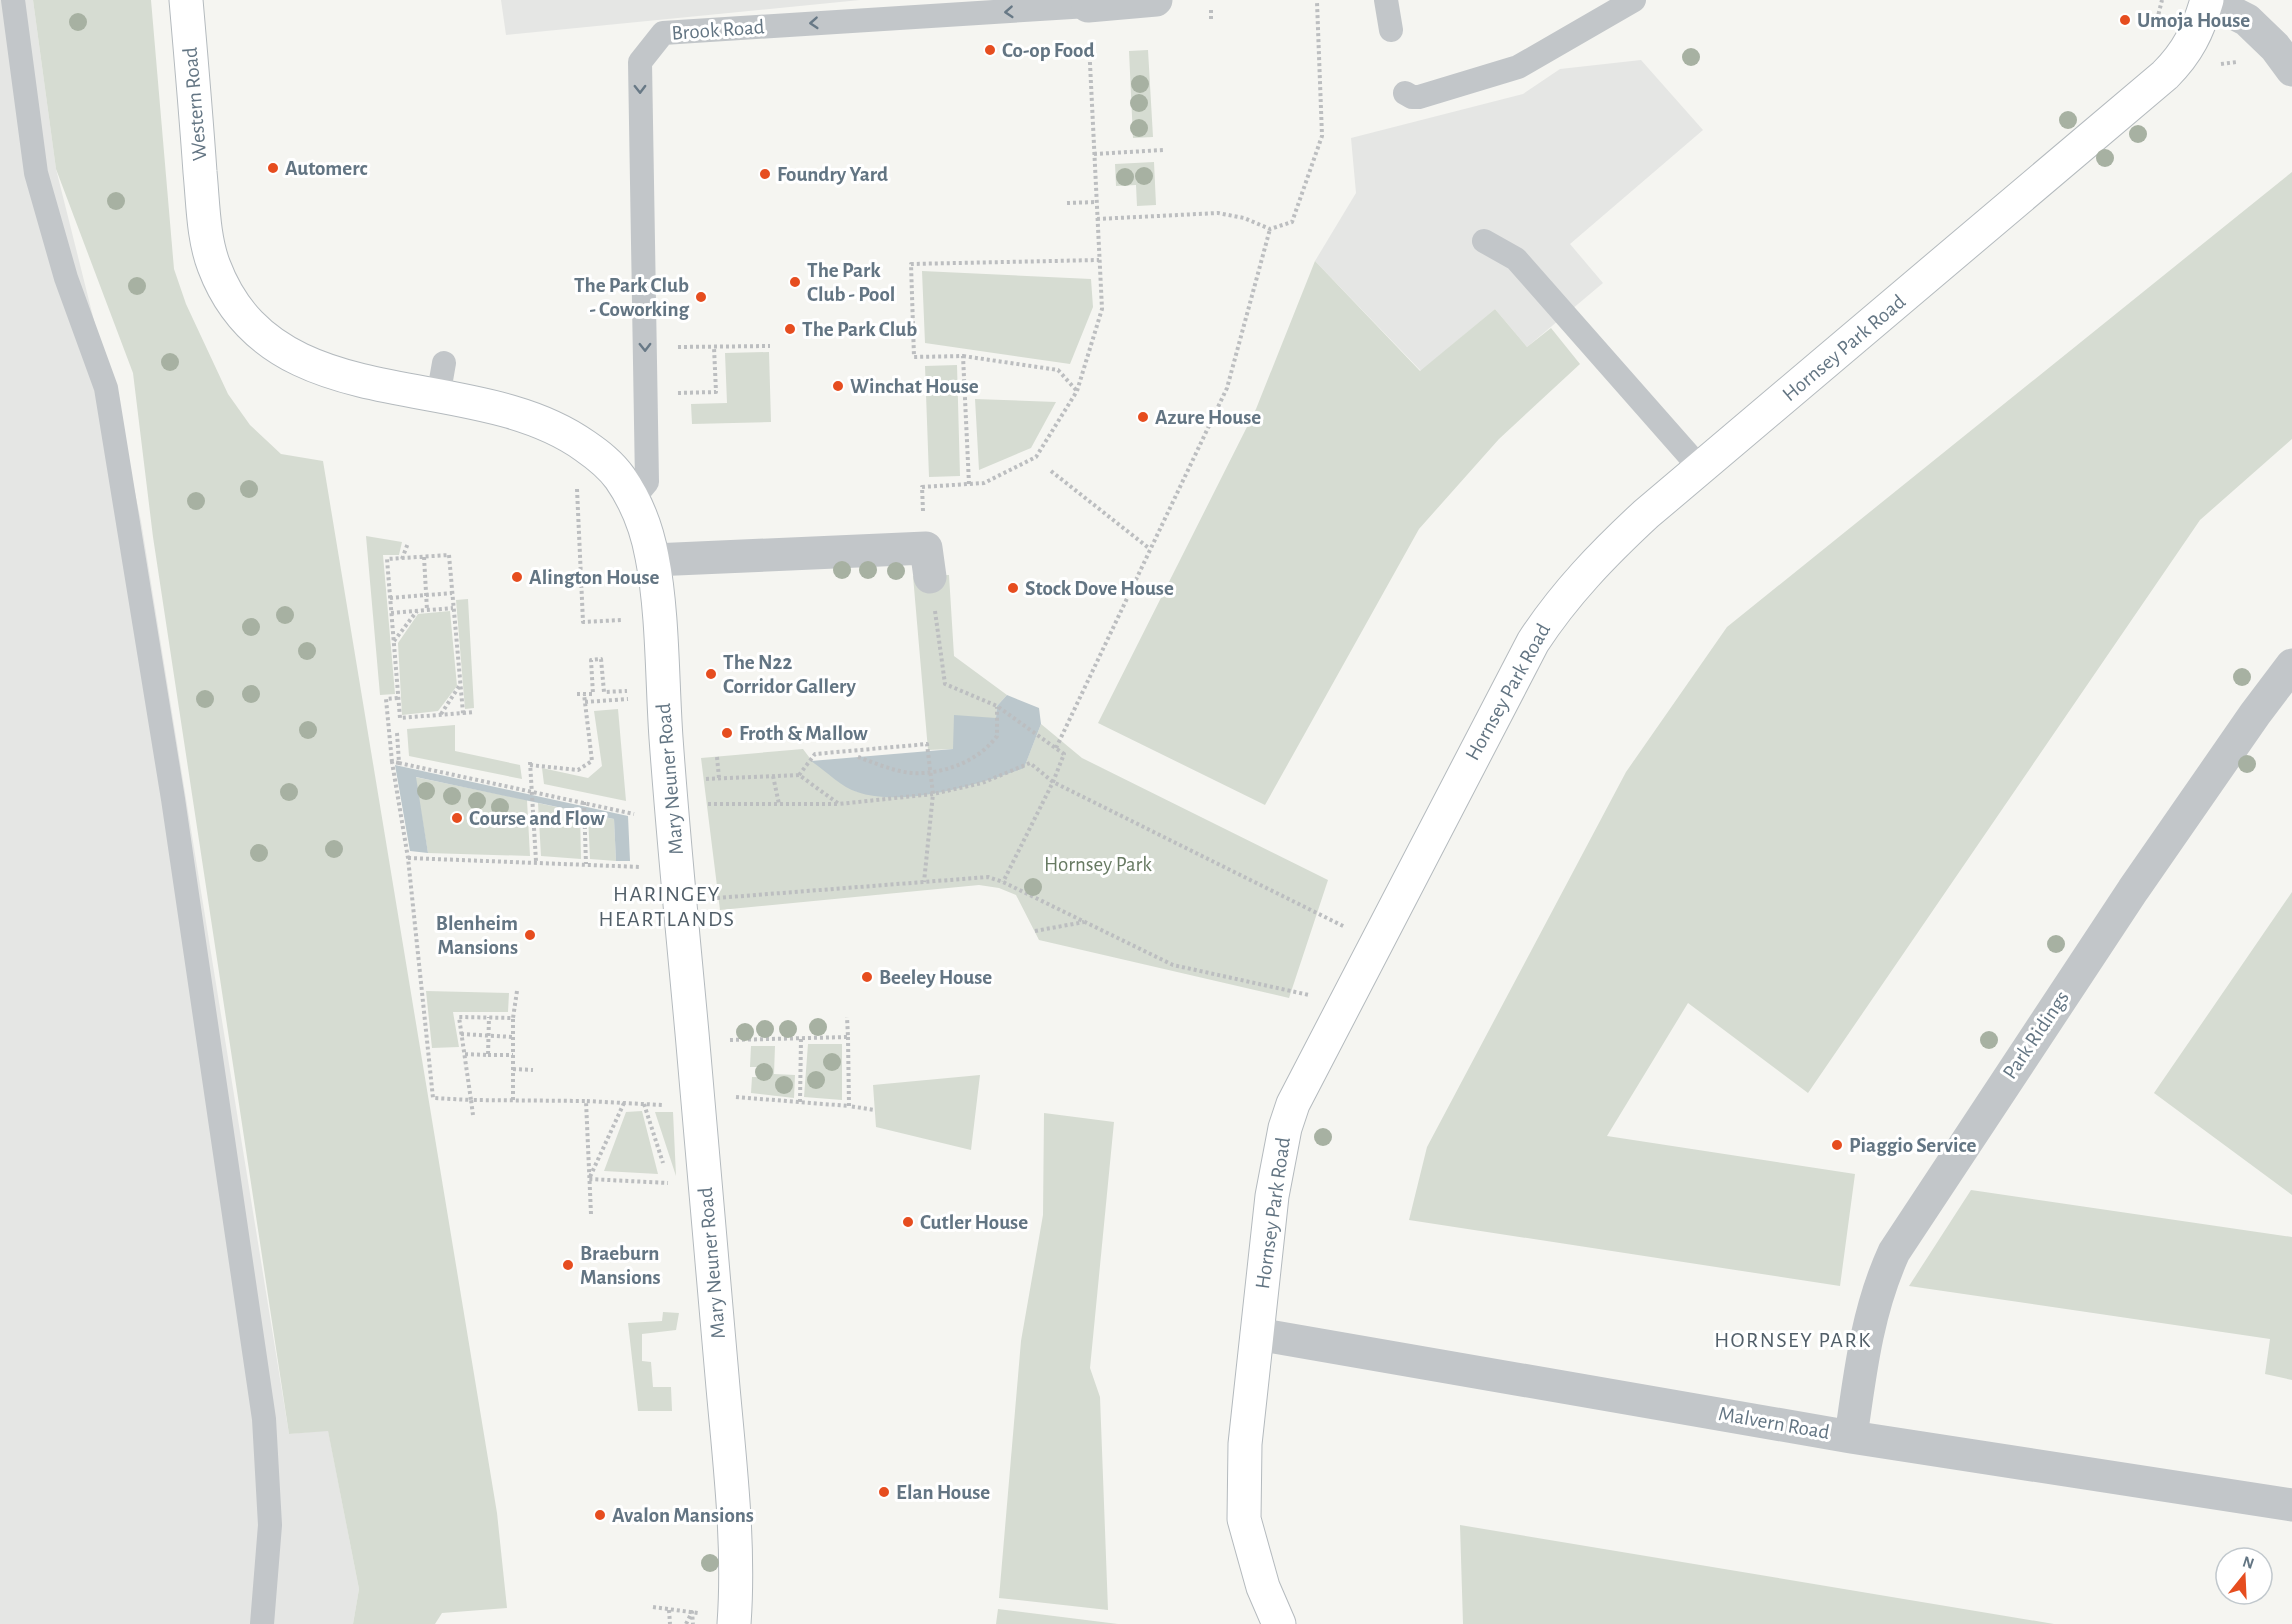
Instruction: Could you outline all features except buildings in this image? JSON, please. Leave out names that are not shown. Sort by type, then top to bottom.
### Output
[{"type":"main road","name":"Western Road","points":[[186,0],[203,207]]},
{"type":"main road","name":"Hornsey Park Road","points":[[1279,1624],[1263,1587],[1244,1519],[1245,1444],[1272,1196],[1285,1128],[1293,1104],[1375,942],[1533,642],[1558,604],[1614,544],[2165,75],[2190,48],[2199,30],[2207,0]]},
{"type":"main road","name":"Mary Neuner Road","points":[[203,207],[211,259],[223,289],[240,314],[288,354],[317,368],[347,378],[491,408],[542,422],[568,434],[606,461],[620,477],[645,524],[653,560],[669,777],[738,1573],[735,1620]]},
{"type":"street","name":"Brook Road","points":[[1088,3],[1156,0]]},
{"type":"street","points":[[2207,0],[2247,20],[2275,47],[2292,70]]},
{"type":"street","points":[[653,560],[926,548],[930,577]]},
{"type":"street","name":"Park Ridings","points":[[1851,1437],[1866,1329],[1879,1284],[1894,1252],[2133,891],[2255,714],[2292,665]]},
{"type":"street","name":"Malvern Road","points":[[1257,1334],[1851,1437],[2292,1505]]},
{"type":"lane","points":[[13,0],[36,173],[66,278],[106,388],[173,799],[264,1419],[270,1525],[262,1624]]},
{"type":"lane","points":[[1386,0],[1391,30]]},
{"type":"lane","points":[[1406,93],[1412,97],[1419,97],[1518,67],[1634,0]]},
{"type":"lane","name":"Brook Road","points":[[620,477],[635,490],[642,488],[647,482],[640,62],[663,33],[1088,3]]},
{"type":"lane","points":[[1484,241],[1516,259],[1701,469]]},
{"type":"lane","points":[[438,397],[444,363]]},
{"type":"path","points":[[1097,219],[1218,213],[1244,218],[1270,229],[1292,222],[1322,136],[1317,2]]},
{"type":"path","points":[[1211,10],[1211,21]]},
{"type":"path","points":[[922,487],[984,483],[1036,458],[1077,392],[1102,309],[1089,41]]},
{"type":"path","points":[[2214,68],[2222,63],[2241,63]]},
{"type":"path","points":[[1094,154],[1163,150]]},
{"type":"path","points":[[1067,203],[1096,202]]},
{"type":"path","points":[[1056,748],[1227,388],[1270,229]]},
{"type":"path","points":[[1077,392],[1058,370],[963,356],[914,357],[911,264],[1099,260]]},
{"type":"path","points":[[672,393],[716,392],[714,346]]},
{"type":"path","points":[[671,347],[770,346]]},
{"type":"path","points":[[963,356],[969,484]]},
{"type":"path","points":[[1051,471],[1150,549]]},
{"type":"path","points":[[577,478],[583,622],[622,620]]},
{"type":"path","points":[[402,559],[408,543]]},
{"type":"path","points":[[463,713],[453,608],[451,555],[387,559],[400,718],[440,714],[463,713],[474,712]]},
{"type":"path","points":[[424,557],[428,610]]},
{"type":"path","points":[[930,577],[945,684],[997,706],[1064,754],[1053,782],[1003,882]]},
{"type":"path","points":[[390,597],[452,593]]},
{"type":"path","points":[[392,613],[453,608]]},
{"type":"path","points":[[394,642],[417,611]]},
{"type":"path","points":[[577,694],[593,693],[591,660],[601,659],[604,692],[628,691]]},
{"type":"path","points":[[440,714],[460,684]]},
{"type":"path","points":[[536,861],[530,763],[579,770],[592,761],[584,694]]},
{"type":"path","points":[[398,698],[386,699],[392,762],[408,858],[433,1098],[644,1104],[698,1100],[800,1102],[875,1110]]},
{"type":"path","points":[[585,702],[629,699]]},
{"type":"path","points":[[858,757],[913,773],[931,771],[974,759],[997,736],[997,706]]},
{"type":"path","points":[[397,733],[399,763]]},
{"type":"path","points":[[799,775],[815,754],[927,744],[933,794],[924,882]]},
{"type":"path","points":[[717,757],[719,778]]},
{"type":"path","points":[[392,762],[673,822]]},
{"type":"path","points":[[707,804],[839,804],[933,794],[982,783],[1030,763],[1053,782],[1375,942]]},
{"type":"path","points":[[669,777],[799,775],[839,804]]},
{"type":"path","points":[[773,776],[779,804]]},
{"type":"path","points":[[584,802],[586,864]]},
{"type":"path","points":[[408,858],[586,864],[679,884],[924,882],[988,878],[1003,882],[1173,965],[1345,1002]]},
{"type":"path","points":[[1035,931],[1085,922]]},
{"type":"path","points":[[513,1100],[513,1018],[517,991]]},
{"type":"path","points":[[473,1115],[459,1017],[513,1018]]},
{"type":"path","points":[[488,1055],[489,1017]]},
{"type":"path","points":[[847,1017],[849,1106]]},
{"type":"path","points":[[461,1034],[513,1036]]},
{"type":"path","points":[[692,1041],[848,1037]]},
{"type":"path","points":[[800,1102],[801,1038]]},
{"type":"path","points":[[465,1054],[513,1056]]},
{"type":"path","points":[[513,1070],[533,1070]]},
{"type":"path","points":[[586,1101],[591,1214]]},
{"type":"path","points":[[589,1179],[624,1103]]},
{"type":"path","points":[[644,1104],[670,1183]]},
{"type":"path","points":[[589,1179],[705,1185]]},
{"type":"path","points":[[653,1607],[735,1620]]},
{"type":"path","points":[[669,1610],[670,1624]]},
{"type":"path","points":[[687,1624],[692,1612]]},
{"type":"path","points":[[692,1612],[693,1624]]},
{"type":"shaded area","points":[[0,0],[33,0],[56,169],[123,436],[141,521],[289,1434],[328,1430],[359,1589],[353,1624],[0,1624]]},
{"type":"shaded area","points":[[501,0],[860,0],[506,35]]},
{"type":"shaded area","points":[[1641,60],[1703,130],[1570,244],[1603,283],[1527,347],[1495,309],[1421,371],[1315,261],[1356,193],[1351,138],[1523,94],[1560,69]]},
{"type":"shaded area","points":[[1007,695],[1039,708],[1041,724],[1024,768],[964,787],[919,796],[897,797],[876,796],[851,790],[811,761],[953,749],[954,715],[996,718],[997,706]]},
{"type":"shaded area","points":[[395,765],[628,816],[630,861],[616,861],[614,819],[416,777],[428,853],[410,851]]},
{"type":"green space","points":[[33,0],[151,0],[174,269],[186,304],[228,394],[250,425],[281,454],[323,461],[497,1513],[507,1608],[442,1613],[435,1624],[353,1624],[359,1589],[328,1431],[289,1434],[153,537],[133,373],[56,169]]},
{"type":"green space","points":[[1148,50],[1153,137],[1133,138],[1129,51]]},
{"type":"green space","points":[[1154,162],[1156,205],[1137,206],[1136,185],[1116,186],[1115,164]]},
{"type":"green space","points":[[2292,172],[2292,439],[2200,520],[1808,1093],[1688,1003],[1607,1136],[1855,1174],[1840,1286],[1409,1220],[1427,1147],[1626,772],[1727,627]]},
{"type":"green space","points":[[1315,261],[1420,371],[1495,309],[1527,347],[1551,328],[1580,364],[1499,439],[1419,529],[1265,805],[1098,723],[1256,409]]},
{"type":"green space","points":[[922,271],[1091,279],[1093,307],[1070,364],[925,343]]},
{"type":"green space","points":[[769,352],[771,422],[692,424],[691,404],[727,403],[725,353]]},
{"type":"green space","points":[[957,365],[960,476],[929,477],[925,366]]},
{"type":"green space","points":[[975,399],[1056,402],[1031,448],[979,470]]},
{"type":"green space","points":[[366,536],[402,542],[399,555],[383,555],[395,694],[380,695]]},
{"type":"green space","points":[[949,575],[954,656],[1007,695],[997,706],[996,718],[953,749],[928,750],[913,576]]},
{"type":"green space","points":[[468,599],[474,708],[465,709],[456,600]]},
{"type":"green space","points":[[450,611],[457,686],[438,711],[402,715],[398,643],[418,614]]},
{"type":"green space","points":[[618,709],[626,801],[544,784],[542,768],[588,778],[602,766],[594,711]]},
{"type":"green space","name":"Hornsey Park","points":[[1041,724],[1082,758],[1328,880],[1289,998],[1039,940],[1016,895],[999,888],[979,885],[720,910],[701,758],[803,749],[812,761],[857,792],[1025,765]]},
{"type":"green space","points":[[455,725],[455,751],[520,765],[522,779],[409,756],[407,729]]},
{"type":"green space","points":[[415,777],[527,800],[530,856],[428,853]]},
{"type":"green space","points":[[538,803],[580,812],[581,859],[541,856]]},
{"type":"green space","points":[[588,814],[614,819],[616,861],[590,859]]},
{"type":"green space","points":[[2292,892],[2292,1195],[2154,1093]]},
{"type":"green space","points":[[426,991],[509,993],[508,1012],[453,1012],[459,1047],[432,1048]]},
{"type":"green space","points":[[808,1044],[842,1044],[842,1100],[804,1097]]},
{"type":"green space","points":[[751,1046],[775,1046],[774,1074],[795,1075],[794,1098],[751,1093],[752,1077],[760,1077],[760,1067],[750,1067]]},
{"type":"green space","points":[[980,1075],[971,1150],[876,1127],[873,1085]]},
{"type":"green space","points":[[642,1111],[658,1174],[604,1171],[626,1112]]},
{"type":"green space","points":[[655,1112],[673,1112],[676,1176]]},
{"type":"green space","points":[[1044,1113],[1114,1122],[1090,1368],[1100,1397],[1108,1610],[999,1598],[1021,1341],[1043,1215]]},
{"type":"green space","points":[[1971,1190],[2292,1237],[2292,1380],[2265,1374],[2270,1339],[1909,1286]]},
{"type":"green space","points":[[663,1312],[679,1313],[676,1330],[642,1334],[642,1361],[651,1362],[653,1387],[671,1387],[672,1411],[638,1411],[628,1323],[662,1321]]},
{"type":"green space","points":[[1460,1525],[2054,1624],[1463,1624]]},
{"type":"green space","points":[[998,1609],[1118,1624],[996,1624]]},
{"type":"place","name":"Umoja House","points":[[2125,20]]},
{"type":"place","name":"Co-op Food","points":[[990,50]]},
{"type":"place","name":"Automerc","points":[[273,168]]},
{"type":"place","name":"Foundry Yard","points":[[765,174]]},
{"type":"place","name":"The Park Club - Pool","points":[[795,282]]},
{"type":"place","name":"The Park Club - Coworking","points":[[701,297]]},
{"type":"place","name":"The Park Club","points":[[790,329]]},
{"type":"place","name":"Winchat House","points":[[838,386]]},
{"type":"place","name":"Azure House","points":[[1143,417]]},
{"type":"place","name":"Alington House","points":[[517,577]]},
{"type":"place","name":"Stock Dove House","points":[[1013,588]]},
{"type":"place","name":"The N22 Corridor Gallery","points":[[711,674]]},
{"type":"place","name":"Froth & Mallow","points":[[727,733]]},
{"type":"place","name":"Course and Flow","points":[[457,818]]},
{"type":"place","name":"Blenheim Mansions","points":[[530,935]]},
{"type":"place","name":"Beeley House","points":[[867,977]]},
{"type":"place","name":"Piaggio Service","points":[[1837,1145]]},
{"type":"place","name":"Cutler House","points":[[908,1222]]},
{"type":"place","name":"Braeburn Mansions","points":[[568,1265]]},
{"type":"place","name":"Elan House","points":[[884,1492]]},
{"type":"place","name":"Avalon Mansions","points":[[600,1515]]},
{"type":"district","name":"HARINGEY HEARTLANDS","points":[[667,906]]},
{"type":"district","name":"HORNSEY PARK","points":[[1793,1340]]}]
